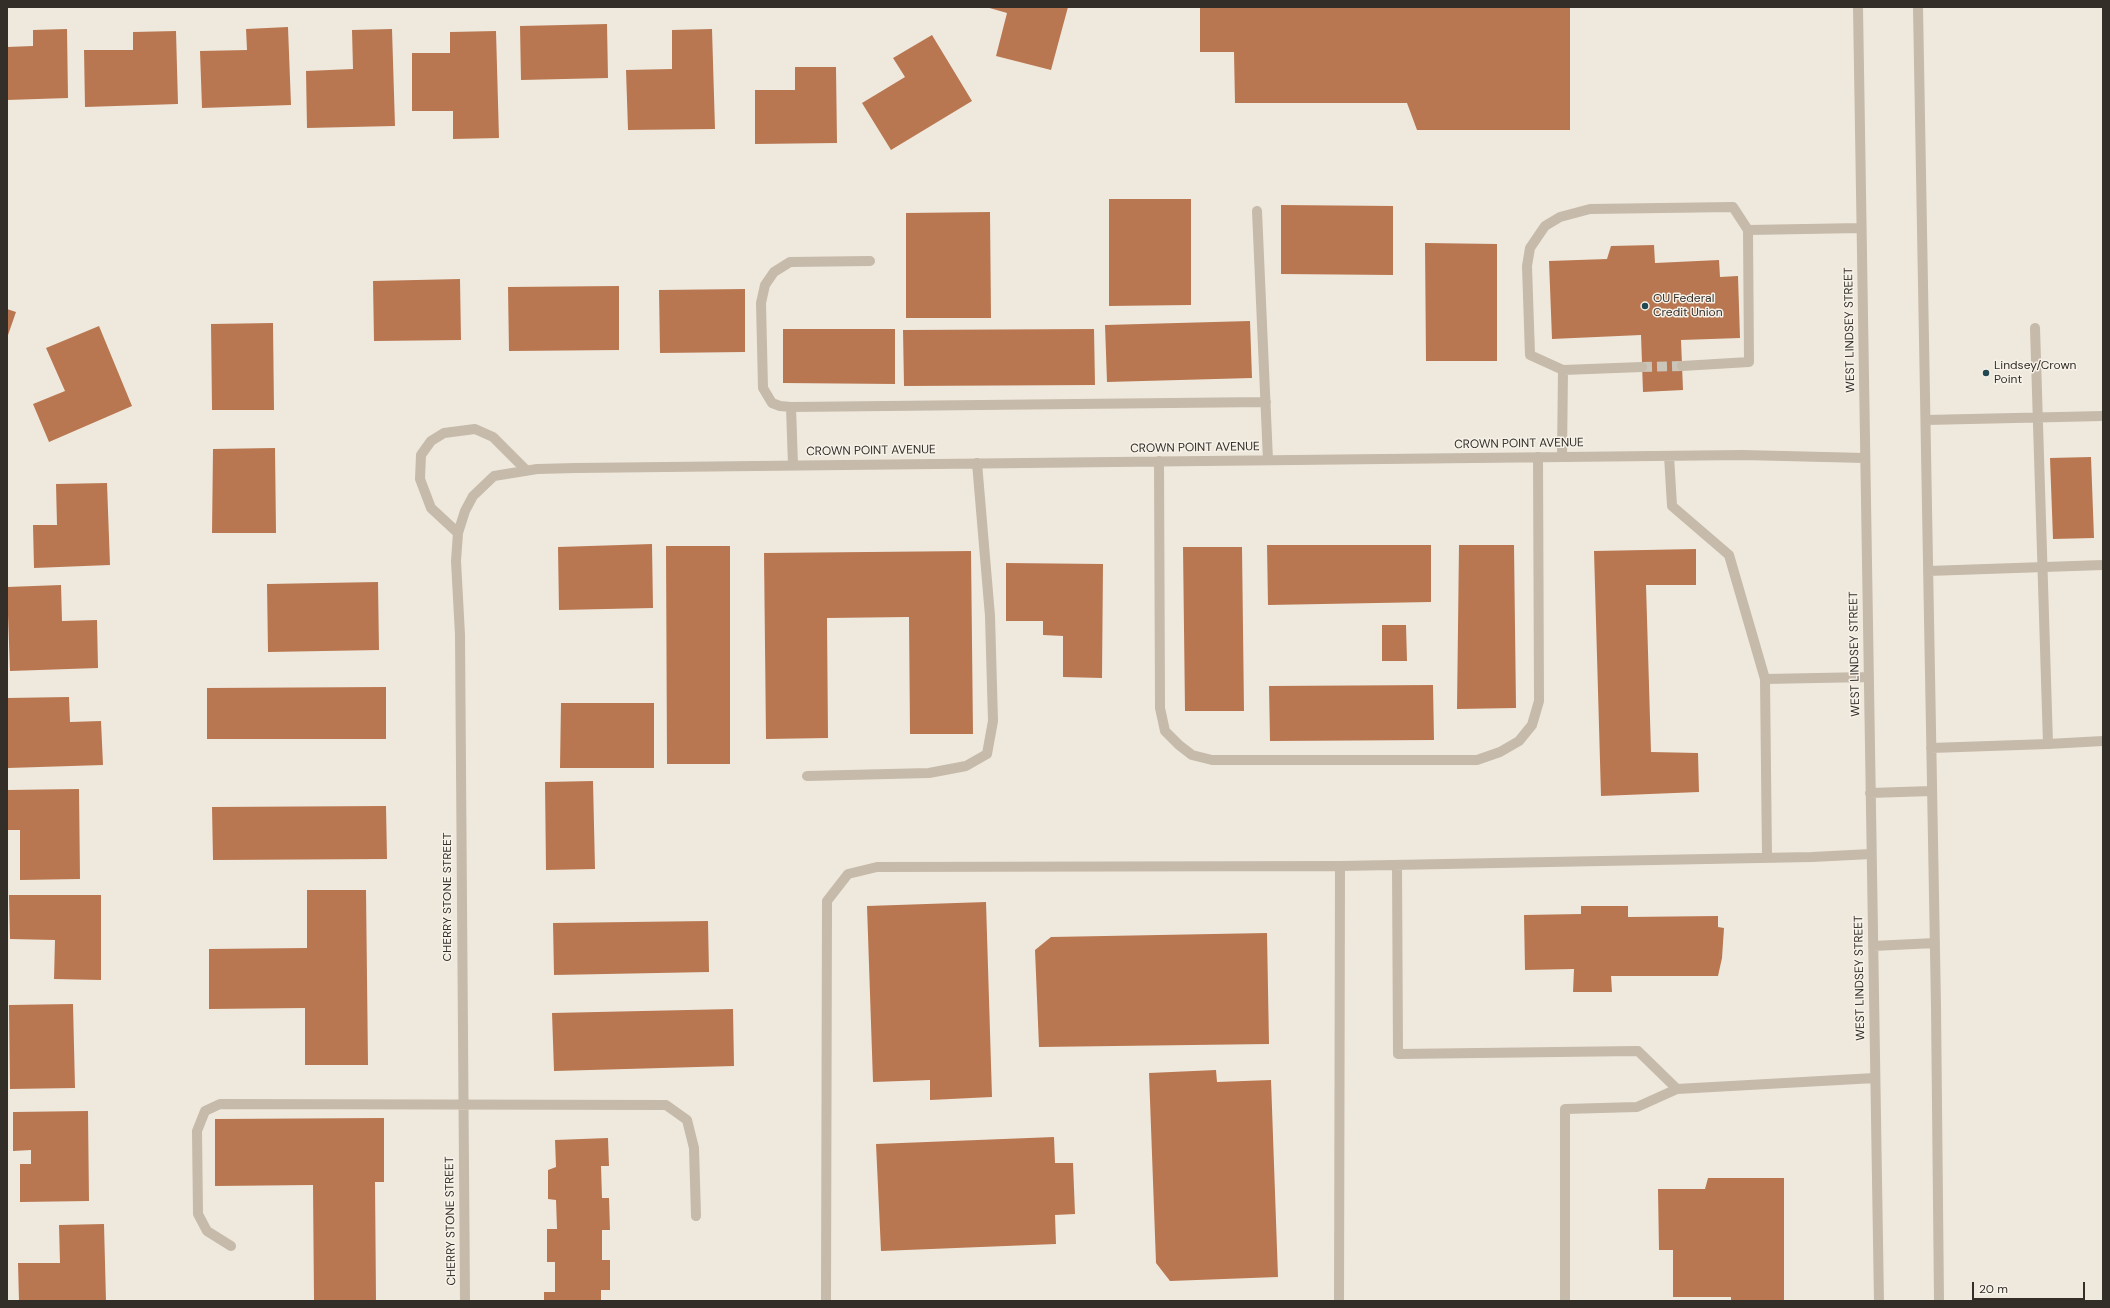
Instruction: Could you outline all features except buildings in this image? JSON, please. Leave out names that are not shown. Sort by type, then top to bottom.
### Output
[{"type":"street","name":"WEST LINDSEY STREET","points":[[1858,7],[1879,1301]]},
{"type":"street","points":[[1918,7],[1935,943],[1938,1301]]},
{"type":"street","points":[[1642,367],[1562,370],[1530,355],[1527,266],[1530,248],[1545,226],[1560,217],[1590,209],[1733,207],[1748,230],[1749,362],[1682,366]]},
{"type":"street","points":[[1257,211],[1268,460]]},
{"type":"street","points":[[1748,230],[1861,228]]},
{"type":"street","points":[[870,261],[790,262],[774,272],[764,285],[761,303],[763,388],[772,403],[780,406],[791,407],[1266,402]]},
{"type":"street","points":[[2035,328],[2048,744]]},
{"type":"street","points":[[1562,370],[1562,457]]},
{"type":"street","points":[[791,407],[793,465]]},
{"type":"street","points":[[1926,420],[2103,416]]},
{"type":"street","points":[[458,533],[431,508],[420,479],[421,455],[431,441],[444,433],[460,430],[474,430],[493,437],[526,470]]},
{"type":"street","name":"CROWN POINT AVENUE","points":[[473,496],[494,476],[526,470],[793,465],[1743,455],[1865,458]]},
{"type":"street","points":[[1670,456],[1672,506],[1729,555],[1765,680],[1767,858]]},
{"type":"street","points":[[1159,461],[1160,708],[1165,731],[1179,745],[1192,755],[1212,760],[1477,760],[1500,752],[1519,741],[1532,725],[1539,701],[1538,457]]},
{"type":"street","points":[[807,776],[929,773],[966,766],[987,754],[993,721],[990,616],[977,463]]},
{"type":"street","name":"CHERRY STONE STREET","points":[[465,1301],[462,1104],[460,643],[456,561],[458,533],[465,510],[473,496]]},
{"type":"street","points":[[1928,571],[2103,565]]},
{"type":"street","points":[[1765,680],[1868,677]]},
{"type":"street","points":[[1931,748],[2103,741]]},
{"type":"street","points":[[1870,793],[1932,792]]},
{"type":"street","points":[[826,1301],[827,901],[848,874],[877,867],[1340,866],[1767,858],[1871,854]]},
{"type":"street","points":[[1397,865],[1398,1054],[1638,1051],[1677,1089]]},
{"type":"street","points":[[1339,1301],[1340,866]]},
{"type":"street","points":[[1873,946],[1935,943]]},
{"type":"street","points":[[1565,1301],[1565,1108],[1637,1107],[1677,1089],[1875,1078]]},
{"type":"street","points":[[231,1246],[207,1231],[198,1214],[197,1131],[205,1111],[220,1104],[666,1105],[687,1120],[694,1148],[696,1216]]},
{"type":"tunnel","points":[[1642,367],[1682,366]]},
{"type":"place","name":"OU Federal Credit Union","points":[[1645,306]]},
{"type":"place","name":"Lindsey/Crown Point","points":[[1986,373]]}]
